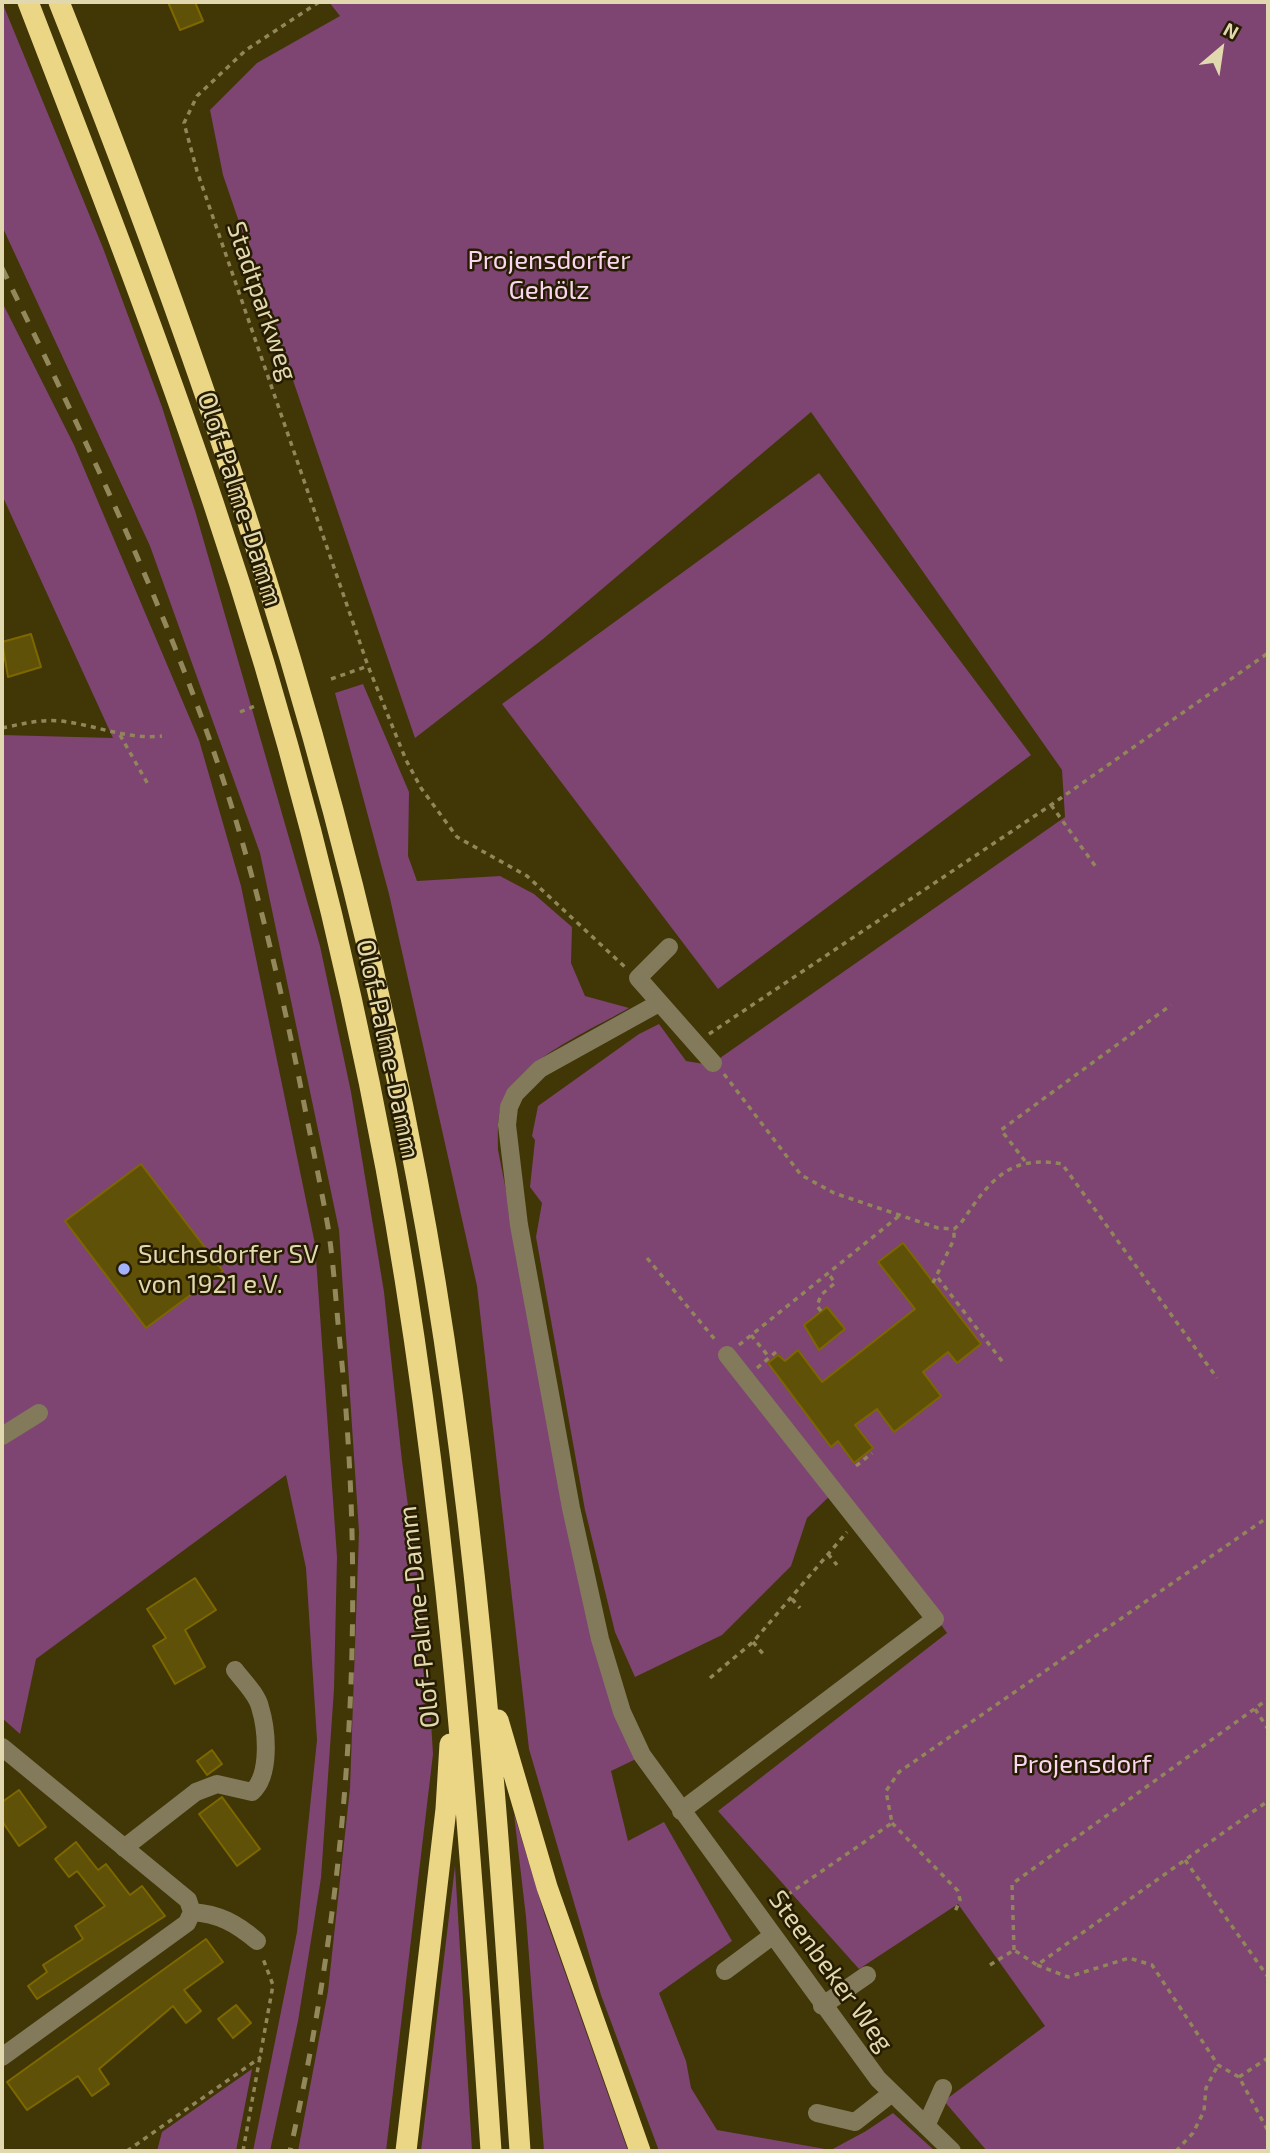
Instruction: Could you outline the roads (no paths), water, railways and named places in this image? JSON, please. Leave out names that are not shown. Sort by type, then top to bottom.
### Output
[{"type":"highway","name":"Olof-Palme-Damm","points":[[28,2],[128,258],[176,393],[248,614],[303,809],[360,1046],[385,1166],[418,1359],[454,1658],[491,2151]]},
{"type":"highway","name":"Olof-Palme-Damm","points":[[58,2],[152,240],[200,373],[276,605],[331,798],[395,1066],[418,1182],[450,1373],[484,1663],[520,2151]]},
{"type":"highway","points":[[406,2151],[446,1809],[454,1658]]},
{"type":"highway","points":[[484,1663],[514,1783],[547,1887],[640,2151]]},
{"type":"street","points":[[669,947],[638,978],[713,1063]]},
{"type":"street","name":"Steenbeker Weg","points":[[659,1003],[540,1069],[515,1094],[509,1107],[507,1125],[519,1225],[571,1508],[600,1639],[622,1712],[642,1755],[878,2080],[952,2151]]},
{"type":"street","points":[[681,1811],[935,1619],[727,1355]]},
{"type":"street","points":[[2,1436],[39,1413]]},
{"type":"street","points":[[124,1848],[195,1791],[217,1784],[252,1792],[259,1785],[263,1775],[264,1741],[260,1705],[235,1670]]},
{"type":"street","points":[[2,1747],[188,1900],[191,1912],[187,1923],[2,2057]]},
{"type":"street","points":[[191,1912],[215,1914],[238,1924],[257,1941]]},
{"type":"street","points":[[725,1971],[772,1936]]},
{"type":"street","points":[[822,2006],[867,1975]]},
{"type":"street","points":[[926,2126],[943,2088]]},
{"type":"street","points":[[817,2113],[855,2122],[892,2094]]},
{"type":"railway","points":[[2,268],[134,550],[182,665],[219,767],[269,941],[328,1227],[348,1445],[352,1547],[348,1750],[327,1952],[290,2151]]},
{"type":"place","name":"Suchsdorfer SV von 1921 e.V.","points":[[124,1269]]},
{"type":"park label","name":"Projensdorfer Gehölz","points":[[549,275]]},
{"type":"park label","name":"Projensdorf","points":[[1082,1764]]}]
